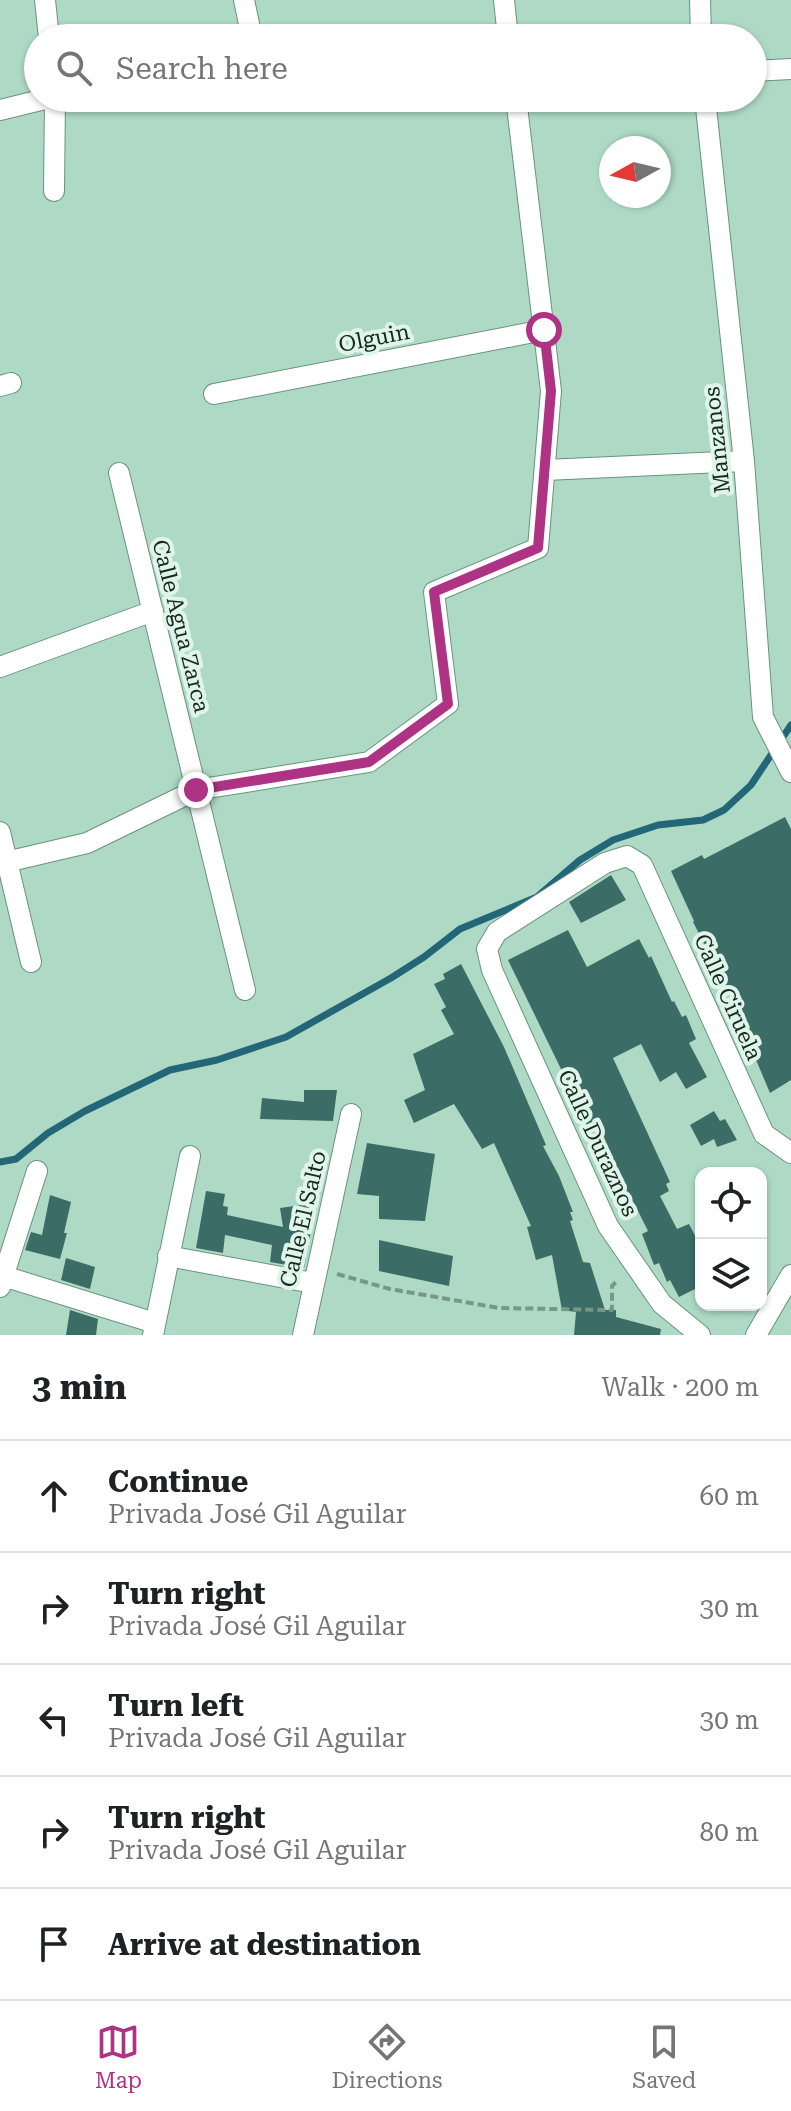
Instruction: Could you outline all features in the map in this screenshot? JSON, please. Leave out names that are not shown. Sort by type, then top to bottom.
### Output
[{"type":"street","points":[[45,0],[48,24]]},
{"type":"street","points":[[244,0],[249,24]]},
{"type":"street","points":[[504,0],[507,24]]},
{"type":"street","points":[[700,0],[701,24]]},
{"type":"street","points":[[767,70],[791,69]]},
{"type":"street","points":[[0,110],[24,104]]},
{"type":"street","points":[[52,112],[54,191]]},
{"type":"street","points":[[6,862],[87,843],[196,790],[369,762],[448,704],[434,592],[538,548],[551,391],[518,112]]},
{"type":"street","name":"Manzanos","points":[[707,112],[744,461],[763,717],[790,770]]},
{"type":"street","name":"Olguin","points":[[214,394],[544,330]]},
{"type":"street","points":[[545,470],[744,461]]},
{"type":"street","name":"Calle Agua Zarca","points":[[119,473],[245,990]]},
{"type":"street","points":[[0,667],[153,611]]},
{"type":"street","points":[[0,832],[31,962]]},
{"type":"street","name":"Calle Ciruela","points":[[487,949],[497,932],[605,863],[627,856],[642,865],[764,1134],[791,1152]]},
{"type":"street","name":"Calle Duraznos","points":[[487,949],[492,970],[608,1226],[662,1304],[700,1335]]},
{"type":"street","name":"Calle El Salto","points":[[303,1335],[351,1114]]},
{"type":"street","points":[[37,1171],[1,1279],[154,1329],[190,1156]]},
{"type":"street","points":[[168,1256],[314,1276]]},
{"type":"street","points":[[756,1335],[791,1275]]},
{"type":"path","points":[[314,1276],[499,1308],[612,1310],[612,1286],[634,1264]]},
{"type":"building","points":[[785,817],[791,829],[791,1080],[770,1093],[748,1041],[753,1038],[693,922],[671,871],[702,855],[704,859]]},
{"type":"building","points":[[611,875],[626,900],[581,923],[569,902]]},
{"type":"building","points":[[568,930],[587,967],[639,939],[649,958],[651,956],[672,1002],[682,1017],[686,1015],[696,1039],[689,1043],[707,1077],[686,1089],[676,1072],[660,1082],[641,1044],[613,1058],[670,1182],[666,1184],[669,1191],[660,1196],[677,1229],[689,1224],[695,1236],[695,1289],[679,1297],[670,1280],[667,1282],[659,1263],[654,1265],[642,1234],[648,1231],[633,1201],[623,1205],[508,960]]},
{"type":"building","points":[[461,964],[504,1047],[546,1145],[543,1146],[559,1176],[573,1212],[570,1212],[573,1220],[570,1221],[583,1262],[590,1263],[605,1310],[616,1310],[616,1317],[661,1329],[660,1335],[574,1335],[576,1312],[562,1310],[552,1255],[536,1260],[527,1227],[531,1226],[494,1143],[482,1149],[454,1104],[414,1123],[404,1100],[425,1090],[413,1054],[454,1034],[441,1010],[446,1007],[434,984],[445,979],[443,974]]},
{"type":"building","points":[[304,1090],[337,1090],[333,1121],[260,1119],[262,1098],[304,1102]]},
{"type":"building","points":[[714,1111],[720,1121],[725,1119],[737,1140],[717,1147],[714,1139],[701,1146],[690,1125]]},
{"type":"building","points":[[367,1143],[435,1154],[425,1221],[379,1219],[379,1196],[357,1194]]},
{"type":"building","points":[[206,1191],[225,1194],[223,1206],[228,1207],[227,1215],[283,1227],[280,1208],[316,1203],[304,1268],[270,1262],[272,1245],[225,1235],[223,1253],[196,1248]]},
{"type":"building","points":[[50,1195],[71,1202],[60,1259],[25,1250],[31,1232],[42,1235]]},
{"type":"building","points":[[379,1240],[453,1256],[449,1286],[379,1271]]},
{"type":"building","points":[[66,1258],[95,1267],[90,1289],[61,1280]]},
{"type":"building","points":[[70,1310],[98,1319],[96,1335],[66,1335]]},
{"type":"waterway","points":[[0,1162],[16,1159],[48,1133],[85,1111],[170,1070],[217,1060],[286,1037],[391,978],[460,929],[537,897],[580,860],[613,840],[658,825],[703,820],[724,810],[751,785],[791,725]]},
{"type":"route","points":[[196,790],[369,762],[448,704],[434,592],[538,548],[551,391],[544,330]]}]
